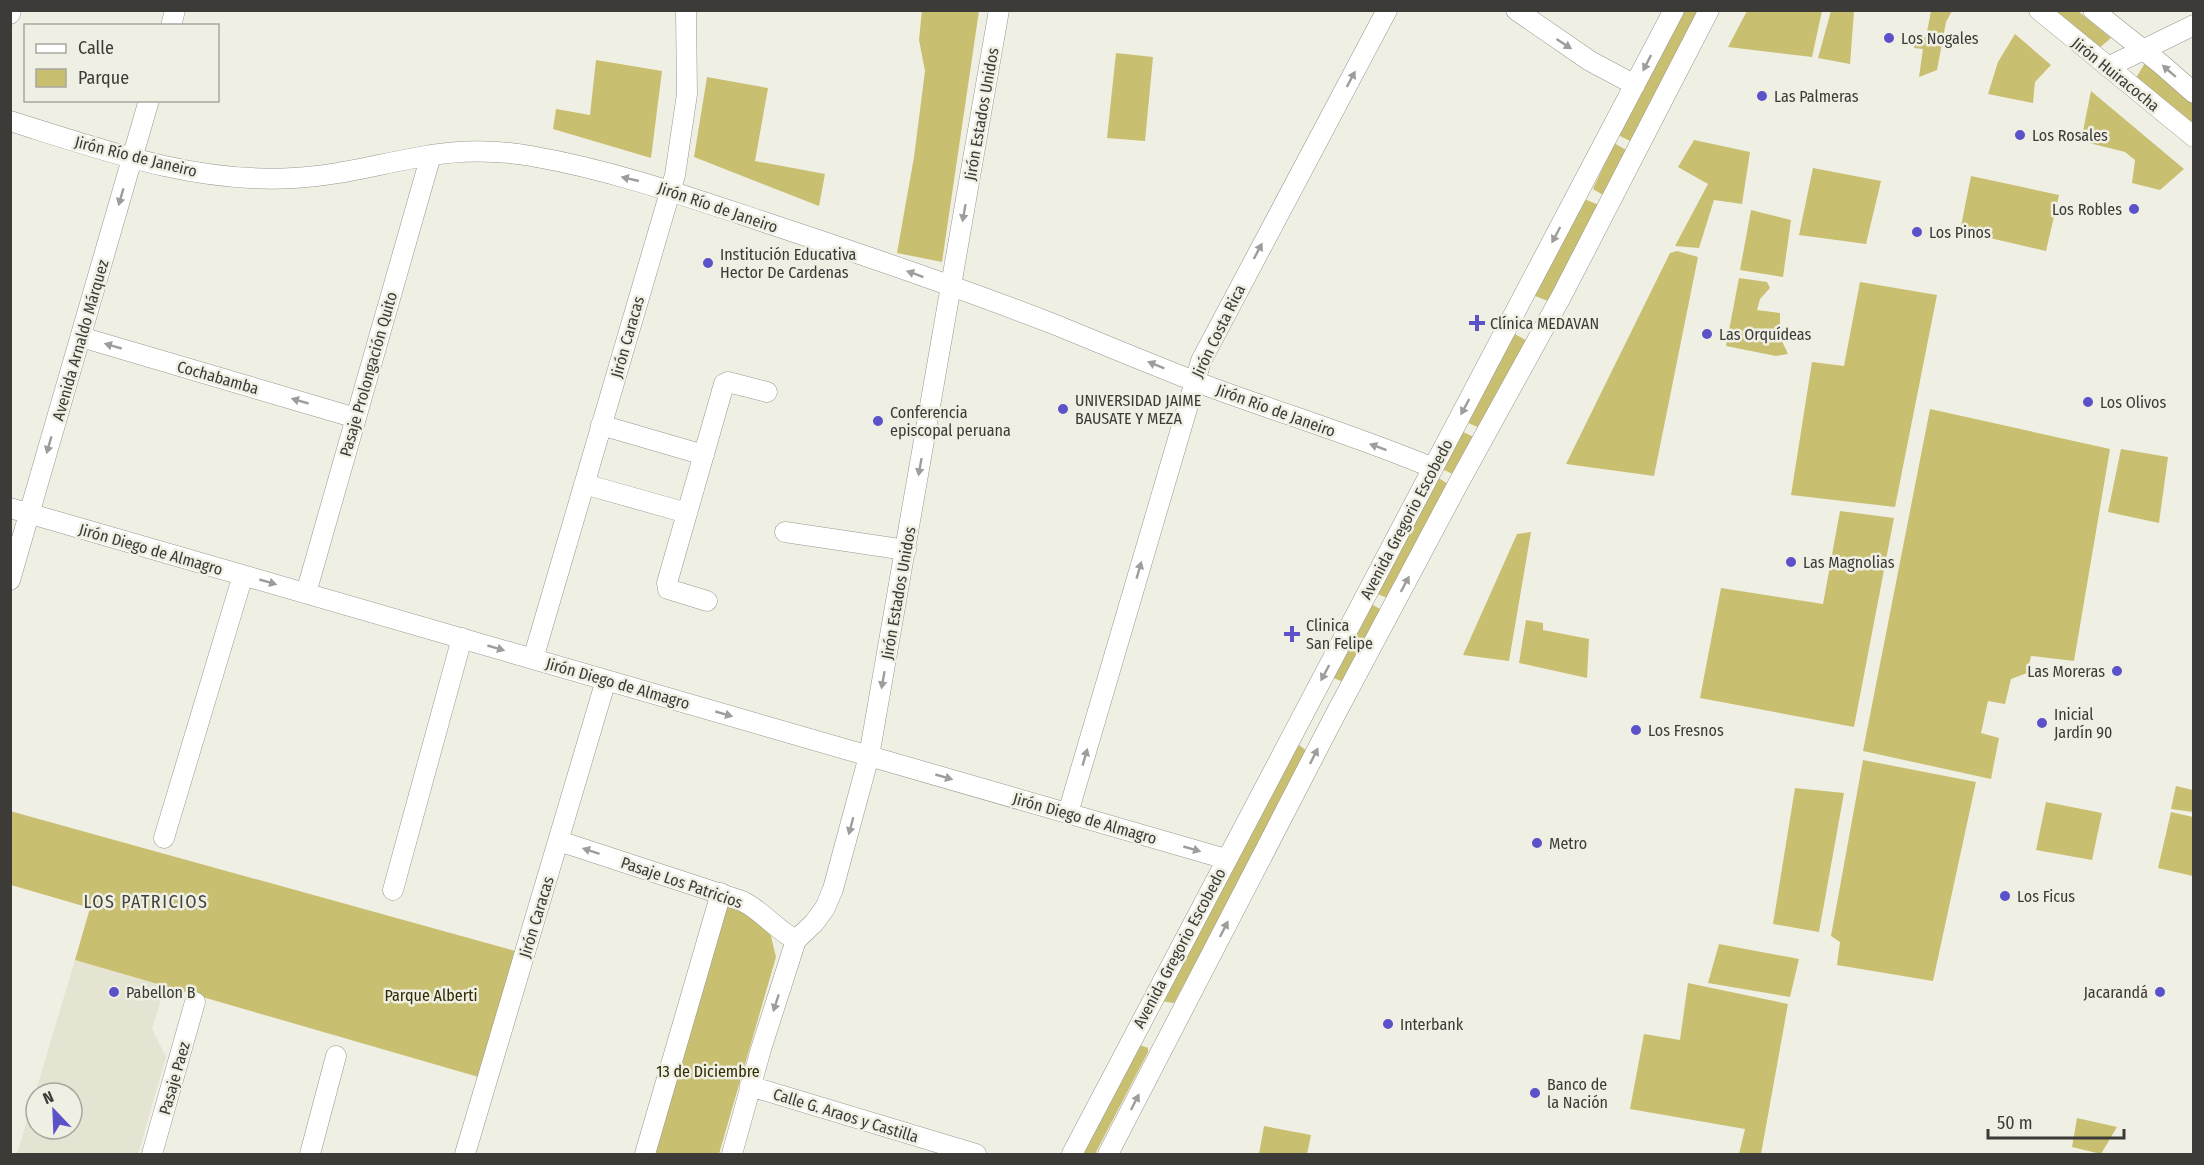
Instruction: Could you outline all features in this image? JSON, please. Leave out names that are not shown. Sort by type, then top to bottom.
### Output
[{"type":"street","name":"Jirón Caracas","points":[[533,659],[675,175],[687,94],[686,10]]},
{"type":"street","name":"Jirón Estados Unidos","points":[[732,1155],[750,1086],[796,940],[814,923],[825,908],[833,889],[869,756],[999,10]]},
{"type":"street","name":"Jirón Costa Rica","points":[[1068,813],[1201,361],[1388,10]]},
{"type":"street","points":[[1516,10],[1590,61],[1635,85]]},
{"type":"street","name":"Avenida Gregorio Escobedo","points":[[1072,1155],[1674,10]]},
{"type":"street","name":"Avenida Gregorio Escobedo","points":[[1108,1155],[1333,719],[1561,297],[1709,10]]},
{"type":"street","name":"Jirón Huiracocha","points":[[2039,10],[2193,137]]},
{"type":"street","points":[[2093,10],[2193,93]]},
{"type":"street","points":[[2108,67],[2193,25]]},
{"type":"street","name":"Avenida Arnaldo Márquez","points":[[10,580],[148,102]]},
{"type":"street","name":"Jirón Río de Janeiro","points":[[10,122],[132,159],[233,178],[284,178],[350,172],[431,155],[485,152],[525,155],[645,182],[951,287],[1052,324],[1194,381],[1433,468]]},
{"type":"street","name":"Pasaje Prolongación Quito","points":[[306,593],[431,155]]},
{"type":"street","points":[[1532,279],[1534,291],[1543,299],[1561,297]]},
{"type":"street","points":[[1518,307],[1527,304],[1536,305],[1544,311],[1547,321]]},
{"type":"street","name":"Cochabamba","points":[[81,337],[356,418]]},
{"type":"street","points":[[707,601],[669,589],[667,586],[687,513],[724,384],[728,382],[766,392]]},
{"type":"street","points":[[601,425],[704,455]]},
{"type":"street","points":[[584,484],[687,513]]},
{"type":"street","name":"Jirón Diego de Almagro","points":[[10,508],[1226,859]]},
{"type":"street","points":[[785,532],[906,550]]},
{"type":"street","points":[[164,838],[243,575]]},
{"type":"street","points":[[393,890],[462,638]]},
{"type":"street","name":"Jirón Caracas","points":[[465,1155],[606,680]]},
{"type":"street","points":[[1308,705],[1333,719]]},
{"type":"street","name":"Pasaje Los Patricios","points":[[559,841],[721,893],[756,908],[779,929],[796,940]]},
{"type":"street","points":[[645,1155],[721,893]]},
{"type":"street","name":"Pasaje Paez","points":[[152,1155],[195,1002]]},
{"type":"street","points":[[1135,1032],[1166,1041]]},
{"type":"street","points":[[310,1155],[336,1056]]},
{"type":"street","name":"Calle G. Araos y Castilla","points":[[750,1086],[976,1155]]},
{"type":"shaded area","points":[[75,960],[165,986],[152,1029],[166,1057],[138,1154],[17,1154],[24,1131],[24,1141],[84,1141],[84,1081],[39,1081]]},
{"type":"green space","points":[[922,10],[979,11],[942,262],[897,253],[914,157],[925,71],[919,40]]},
{"type":"green space","points":[[1684,11],[1698,11],[1630,141],[1616,134]]},
{"type":"green space","points":[[1747,11],[1822,11],[1812,57],[1728,47]]},
{"type":"green space","points":[[1831,11],[1854,11],[1850,64],[1818,58]]},
{"type":"green space","points":[[1931,11],[1952,11],[1946,22],[1937,70],[1919,77],[1923,49],[1914,48],[1917,36],[1926,37]]},
{"type":"green space","points":[[2051,11],[2078,11],[2111,38],[2098,49]]},
{"type":"green space","points":[[2015,34],[2051,65],[2035,82],[2033,103],[1988,94],[1998,62]]},
{"type":"green space","points":[[1116,53],[1153,57],[1145,141],[1107,138]]},
{"type":"green space","points":[[596,60],[662,71],[651,158],[553,129],[556,109],[590,115]]},
{"type":"green space","points":[[2145,63],[2193,103],[2193,125],[2136,78]]},
{"type":"green space","points":[[707,77],[768,88],[755,161],[825,174],[819,206],[694,157]]},
{"type":"green space","points":[[2091,91],[2184,169],[2160,190],[2132,183],[2135,160],[2125,152],[2081,141]]},
{"type":"green space","points":[[1694,140],[1750,152],[1742,204],[1714,200],[1699,248],[1675,246],[1708,184],[1678,167]]},
{"type":"green space","points":[[1614,143],[1626,150],[1603,195],[1593,189]]},
{"type":"green space","points":[[1813,168],[1881,181],[1866,244],[1799,235]]},
{"type":"green space","points":[[1971,176],[2059,195],[2046,251],[1960,231]]},
{"type":"green space","points":[[1584,199],[1599,205],[1548,301],[1535,296]]},
{"type":"green space","points":[[1751,210],[1791,220],[1783,277],[1740,270]]},
{"type":"green space","points":[[1677,251],[1698,257],[1654,476],[1566,464],[1670,253]]},
{"type":"green space","points":[[1739,278],[1767,282],[1770,288],[1760,299],[1757,310],[1780,313],[1780,337],[1788,354],[1776,356],[1726,346]]},
{"type":"green space","points":[[1860,282],[1937,295],[1895,507],[1791,495],[1812,362],[1844,366]]},
{"type":"green space","points":[[1513,333],[1529,342],[1482,429],[1466,422]]},
{"type":"green space","points":[[1930,409],[2110,449],[2074,661],[2031,656],[2027,673],[2011,679],[2005,704],[1988,701],[1981,733],[1999,738],[1991,779],[1863,751]]},
{"type":"green space","points":[[1461,431],[1476,438],[1457,476],[1442,469]]},
{"type":"green space","points":[[2121,449],[2168,457],[2159,523],[2108,512]]},
{"type":"green space","points":[[1437,477],[1448,484],[1387,598],[1373,592]]},
{"type":"green space","points":[[1840,511],[1894,518],[1854,727],[1700,698],[1721,588],[1823,604]]},
{"type":"green space","points":[[1531,532],[1509,661],[1463,655],[1517,534]]},
{"type":"green space","points":[[1366,601],[1380,609],[1343,682],[1327,675]]},
{"type":"green space","points":[[1526,620],[1543,623],[1543,630],[1589,639],[1587,678],[1519,663]]},
{"type":"green space","points":[[1294,741],[1308,752],[1174,1003],[1160,1001]]},
{"type":"green space","points":[[1863,760],[1976,782],[1933,981],[1837,965],[1840,942],[1831,936]]},
{"type":"green space","points":[[2176,786],[2193,790],[2193,812],[2171,809]]},
{"type":"green space","points":[[1795,788],[1844,793],[1819,932],[1773,924]]},
{"type":"green space","points":[[2046,802],[2102,813],[2092,860],[2036,850]]},
{"type":"green space","name":"Parque Alberti","points":[[10,811],[519,952],[482,1078],[75,960],[90,908],[11,885]]},
{"type":"green space","points":[[2171,812],[2193,817],[2193,876],[2158,868]]},
{"type":"green space","name":"13 de Diciembre","points":[[721,901],[751,909],[770,932],[776,957],[719,1154],[648,1154]]},
{"type":"green space","points":[[1719,944],[1799,959],[1790,997],[1708,983]]},
{"type":"green space","points":[[1688,983],[1788,1004],[1761,1154],[1739,1154],[1745,1129],[1630,1109],[1644,1034],[1680,1040]]},
{"type":"green space","points":[[1140,1045],[1148,1048],[1148,1052],[1095,1154],[1078,1154]]},
{"type":"green space","points":[[2077,1118],[2117,1127],[2101,1154],[2072,1147]]},
{"type":"green space","points":[[1264,1126],[1311,1135],[1307,1154],[1259,1154]]},
{"type":"place","name":"Los Nogales","points":[[1889,38]]},
{"type":"place","name":"Las Palmeras","points":[[1762,96]]},
{"type":"place","name":"Los Rosales","points":[[2020,135]]},
{"type":"place","name":"Los Robles","points":[[2134,209]]},
{"type":"place","name":"Los Pinos","points":[[1917,232]]},
{"type":"place","name":"Institución Educativa Hector De Cardenas","points":[[708,263]]},
{"type":"place","name":"Clínica MEDAVAN","points":[[1477,323]]},
{"type":"place","name":"Las Orquídeas","points":[[1707,334]]},
{"type":"place","name":"Los Olivos","points":[[2088,402]]},
{"type":"place","name":"UNIVERSIDAD JAIME BAUSATE Y MEZA","points":[[1063,409]]},
{"type":"place","name":"Conferencia episcopal peruana","points":[[878,421]]},
{"type":"place","name":"Las Magnolias","points":[[1791,562]]},
{"type":"place","name":"Clinica San Felipe","points":[[1292,634]]},
{"type":"place","name":"Las Moreras","points":[[2117,671]]},
{"type":"place","name":"Inicial Jardín 90","points":[[2042,723]]},
{"type":"place","name":"Los Fresnos","points":[[1636,730]]},
{"type":"place","name":"Metro","points":[[1537,843]]},
{"type":"place","name":"Los Ficus","points":[[2005,896]]},
{"type":"place","name":"Pabellon B","points":[[114,992]]},
{"type":"place","name":"Jacarandá","points":[[2160,992]]},
{"type":"place","name":"Interbank","points":[[1388,1024]]},
{"type":"place","name":"Banco de la Nación","points":[[1535,1093]]},
{"type":"district","name":"LOS PATRICIOS","points":[[146,902]]}]
